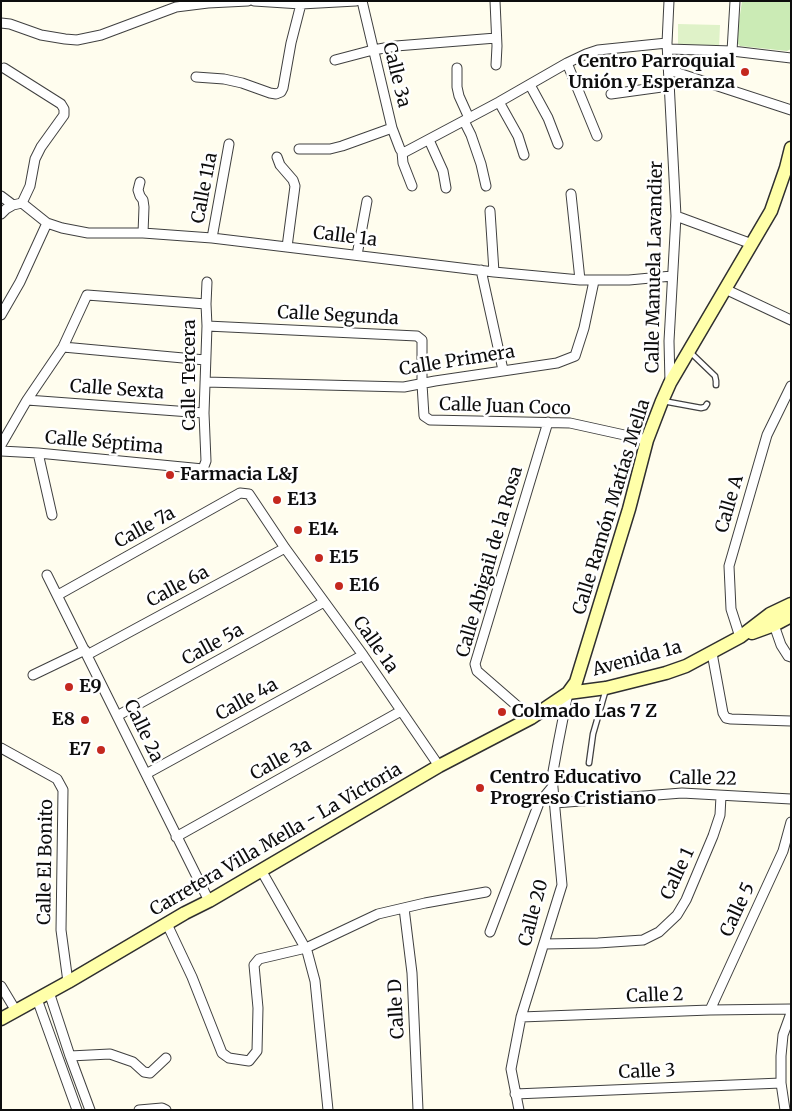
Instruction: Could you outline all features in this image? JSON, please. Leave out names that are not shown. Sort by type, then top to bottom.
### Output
[{"type":"main road","name":"Calle Ramón Matías Mella","points":[[568,693],[576,682],[629,508],[647,440],[662,401],[670,382],[771,211],[791,148]]},
{"type":"main road","name":"Avenida 1a","points":[[568,693],[606,688],[686,666],[740,637],[770,614],[791,604]]},
{"type":"main road","name":"Avenida 1a","points":[[740,637],[774,625],[791,616]]},
{"type":"main road","name":"Carretera Villa Mella - La Victoria","points":[[1,1019],[209,901],[439,766],[531,718],[568,693]]},
{"type":"street","points":[[1,23],[10,24],[41,35],[65,40],[77,40],[101,35],[176,7],[248,1]]},
{"type":"street","points":[[254,1],[301,4],[356,1]]},
{"type":"street","name":"Calle 3a","points":[[362,1],[392,128],[400,150],[403,152],[403,163],[412,186]]},
{"type":"street","points":[[495,1],[496,65]]},
{"type":"street","name":"Calle Manuela Lavandier","points":[[669,1],[667,46],[676,216],[669,341],[670,382]]},
{"type":"street","points":[[732,51],[735,1]]},
{"type":"street","points":[[196,77],[242,82],[270,94],[281,92],[301,4]]},
{"type":"street","points":[[335,60],[396,46],[496,38]]},
{"type":"street","points":[[403,152],[429,140],[567,63],[598,50],[667,46],[791,58]]},
{"type":"street","points":[[567,63],[597,136]]},
{"type":"street","points":[[1,214],[6,209],[17,204],[30,186],[35,159],[40,147],[64,114],[61,104],[4,68]]},
{"type":"street","points":[[457,68],[459,96],[481,164],[486,186]]},
{"type":"street","points":[[669,70],[791,110]]},
{"type":"street","points":[[530,85],[548,118],[558,144]]},
{"type":"street","points":[[611,94],[669,86]]},
{"type":"street","points":[[499,102],[518,136],[524,155]]},
{"type":"street","points":[[299,149],[330,149],[392,128]]},
{"type":"street","points":[[429,140],[443,171],[446,188]]},
{"type":"street","name":"Calle 11a","points":[[212,238],[230,144]]},
{"type":"street","points":[[277,157],[280,165],[293,180],[295,186],[286,246]]},
{"type":"street","points":[[140,182],[138,190],[144,207],[143,233]]},
{"type":"street","points":[[571,194],[580,280]]},
{"type":"street","name":"Calle 1a","points":[[1,196],[47,223],[62,228],[88,232],[143,233],[212,238],[494,272],[580,280],[629,280],[672,276]]},
{"type":"street","points":[[357,255],[366,201]]},
{"type":"street","points":[[490,211],[494,272]]},
{"type":"street","points":[[676,216],[752,244]]},
{"type":"street","points":[[1,315],[20,282],[47,223]]},
{"type":"street","points":[[481,270],[503,370]]},
{"type":"street","name":"Calle Primera","points":[[204,382],[404,387],[435,380],[556,363],[575,356],[584,328],[594,280]]},
{"type":"street","name":"Calle Tercera","points":[[203,469],[206,461],[204,382],[207,282]]},
{"type":"street","points":[[725,289],[791,320]]},
{"type":"street","points":[[1,445],[26,400],[63,347],[87,295],[206,304]]},
{"type":"street","name":"Calle Segunda","points":[[207,326],[417,336],[422,340],[422,384]]},
{"type":"street","points":[[63,347],[206,360]]},
{"type":"street","name":"Calle Juan Coco","points":[[422,384],[424,416],[430,420],[570,423],[647,440]]},
{"type":"street","name":"Calle A","points":[[740,637],[730,609],[729,566],[767,435],[791,386]]},
{"type":"street","name":"Calle Sexta","points":[[26,400],[204,413]]},
{"type":"street","name":"Calle Abigail de la Rosa","points":[[531,718],[477,671],[475,664],[548,422]]},
{"type":"street","name":"Calle Séptima","points":[[1,451],[203,469]]},
{"type":"street","points":[[38,453],[52,515]]},
{"type":"street","name":"Calle 7a","points":[[58,595],[240,493],[249,494]]},
{"type":"street","name":"Calle 1a","points":[[249,494],[439,766]]},
{"type":"street","name":"Calle 6a","points":[[33,675],[86,653],[285,548]]},
{"type":"street","name":"Calle 2a","points":[[47,575],[209,901]]},
{"type":"street","name":"Calle 5a","points":[[117,716],[324,602]]},
{"type":"street","points":[[774,625],[781,645],[788,656],[791,657]]},
{"type":"street","points":[[712,653],[726,718],[791,721]]},
{"type":"street","name":"Calle 4a","points":[[146,774],[363,655]]},
{"type":"street","name":"Calle 20","points":[[519,1110],[511,1069],[520,1017],[562,885],[552,777],[568,693]]},
{"type":"street","name":"Calle 3a","points":[[176,837],[401,711]]},
{"type":"street","name":"Calle El Bonito","points":[[1,748],[57,779],[64,790],[61,930],[68,982]]},
{"type":"street","points":[[490,932],[539,802],[553,786]]},
{"type":"street","name":"Calle 22","points":[[555,803],[682,793],[791,799]]},
{"type":"street","name":"Calle 1","points":[[544,944],[643,940],[659,932],[677,915],[686,900],[713,836],[720,815],[721,796]]},
{"type":"street","name":"Calle 5","points":[[710,1010],[783,850],[791,822]]},
{"type":"street","points":[[261,870],[306,948],[315,982],[328,1110]]},
{"type":"street","points":[[167,924],[192,977],[222,1053],[229,1058],[249,1061],[257,1051],[258,1008],[254,965],[259,959],[306,948],[378,914],[486,892]]},
{"type":"street","name":"Calle D","points":[[404,908],[412,973],[418,1110]]},
{"type":"street","points":[[1,986],[16,1011]]},
{"type":"street","points":[[49,992],[90,1110]]},
{"type":"street","points":[[37,999],[77,1110]]},
{"type":"street","name":"Calle 2","points":[[520,1017],[791,1009]]},
{"type":"street","points":[[785,1110],[780,1056],[783,1035],[791,1013]]},
{"type":"street","points":[[70,1056],[110,1054],[133,1062],[144,1072],[150,1073],[166,1058]]},
{"type":"street","name":"Calle 3","points":[[515,1094],[781,1083]]},
{"type":"street","points":[[139,1110],[162,1108],[166,1110]]},
{"type":"lane","points":[[689,351],[715,376],[716,385]]},
{"type":"lane","points":[[662,401],[701,408],[707,404]]},
{"type":"lane","points":[[589,763],[593,734],[606,688]]},
{"type":"green space","points":[[742,1],[791,1],[791,49],[787,51],[740,46],[736,42]]},
{"type":"green space","points":[[678,24],[720,25],[719,48],[678,47]]},
{"type":"place","name":"Centro Parroquial Unión y Esperanza","points":[[745,72]]},
{"type":"place","name":"Farmacia L&J","points":[[170,475]]},
{"type":"place","name":"E13","points":[[277,500]]},
{"type":"place","name":"E14","points":[[298,530]]},
{"type":"place","name":"E15","points":[[319,558]]},
{"type":"place","name":"E16","points":[[339,586]]},
{"type":"place","name":"E9","points":[[69,687]]},
{"type":"place","name":"Colmado Las 7 Z","points":[[502,712]]},
{"type":"place","name":"E8","points":[[85,720]]},
{"type":"place","name":"E7","points":[[101,750]]},
{"type":"place","name":"Centro Educativo Progreso Cristiano","points":[[480,788]]}]
